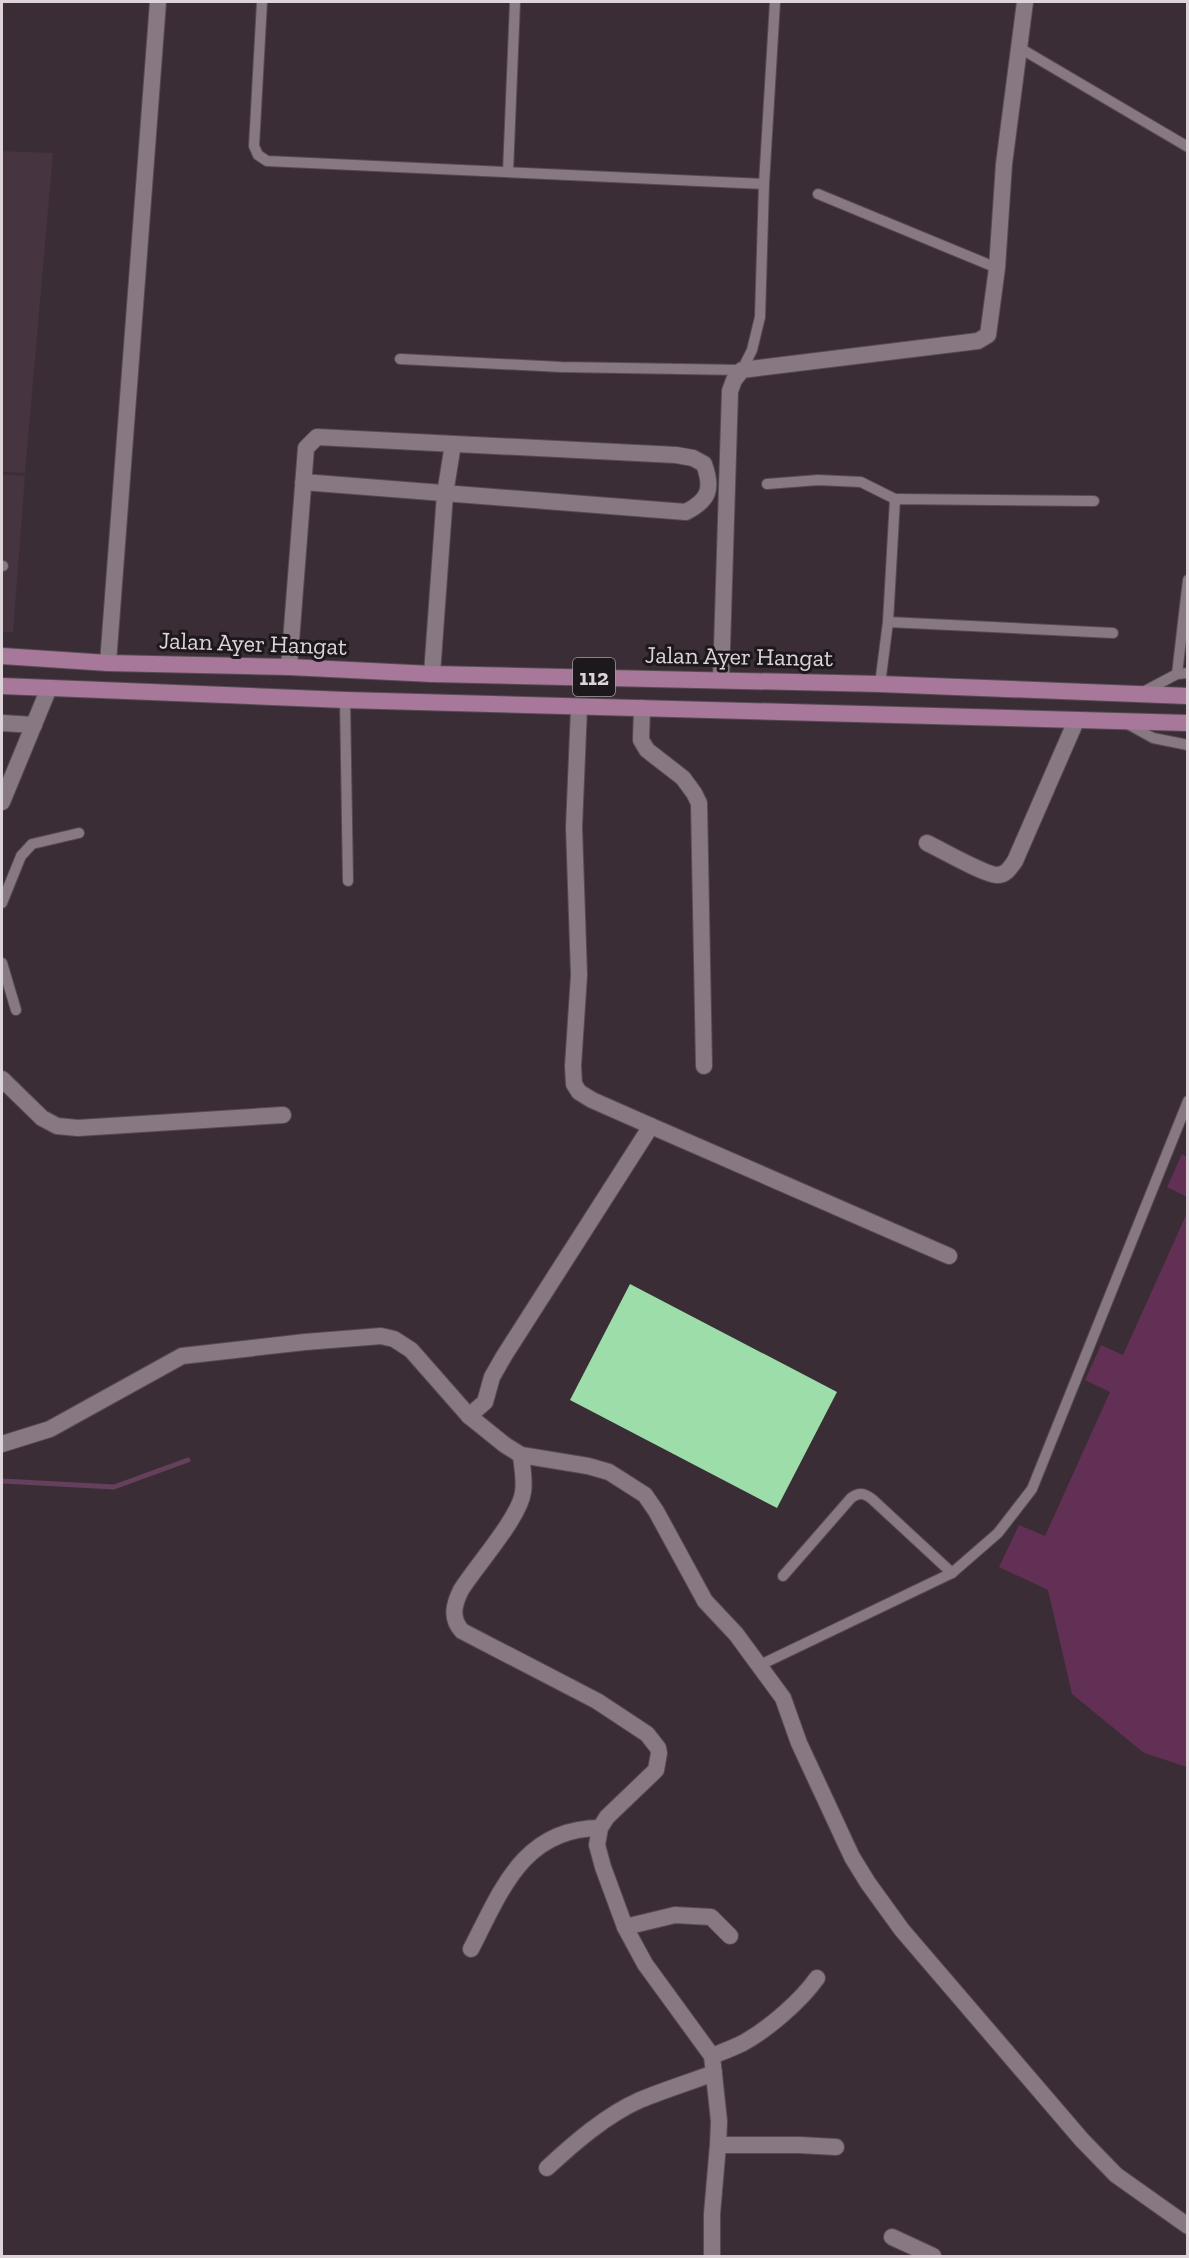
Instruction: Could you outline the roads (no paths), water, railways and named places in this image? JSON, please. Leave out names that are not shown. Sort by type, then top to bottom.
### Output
[{"type":"main road","name":"Jalan Ayer Hangat","points":[[2,656],[108,663],[289,667],[432,674],[880,684],[1188,696]]},
{"type":"main road","name":"112","points":[[2,686],[579,708],[1188,723]]},
{"type":"street","points":[[108,663],[158,2]]},
{"type":"street","points":[[722,680],[730,391],[734,380],[742,370],[983,339],[990,330],[1004,164],[1025,2]]},
{"type":"street","points":[[289,667],[303,482],[306,448],[317,437],[693,458],[704,464],[709,477],[709,489],[702,504],[686,512],[303,482]]},
{"type":"street","points":[[432,674],[445,494],[453,444]]},
{"type":"street","points":[[2,802],[49,688]]},
{"type":"street","points":[[579,708],[574,827],[579,975],[573,1066],[574,1084],[579,1092],[592,1100],[949,1256]]},
{"type":"street","points":[[642,708],[641,740],[647,750],[683,778],[699,803],[704,1066]]},
{"type":"street","points":[[927,843],[986,872],[997,875],[1007,872],[1015,861],[1076,721]]},
{"type":"street","points":[[2,723],[34,724]]},
{"type":"street","points":[[2,1079],[42,1118],[57,1126],[78,1128],[283,1115]]},
{"type":"street","points":[[469,1416],[485,1402],[492,1377],[504,1356],[651,1126]]},
{"type":"street","points":[[2,1444],[50,1429],[182,1356],[381,1336],[394,1339],[411,1350],[469,1416],[520,1455],[609,1472],[645,1495],[657,1510],[705,1601],[736,1634],[783,1698],[799,1743],[852,1857],[902,1930],[1089,2147],[1116,2175],[1185,2221]]},
{"type":"street","points":[[520,1455],[524,1490],[521,1501],[461,1590],[455,1603],[455,1620],[462,1631],[597,1701],[654,1741],[659,1754],[656,1770],[607,1817],[600,1828],[597,1845],[626,1927],[645,1964],[712,2056],[718,2145],[712,2214],[712,2256]]},
{"type":"street","points":[[471,1949],[497,1898],[530,1852],[559,1834],[582,1828],[600,1828]]},
{"type":"street","points":[[626,1927],[675,1915],[711,1917],[730,1936]]},
{"type":"street","points":[[712,2056],[755,2036],[797,2000],[817,1978]]},
{"type":"street","points":[[547,2168],[568,2148],[638,2101],[714,2073]]},
{"type":"street","points":[[718,2145],[836,2147]]},
{"type":"street","points":[[892,2237],[933,2256]]},
{"type":"lane","points":[[262,2],[254,146],[258,155],[267,161],[764,184]]},
{"type":"lane","points":[[508,172],[515,2]]},
{"type":"lane","points":[[400,359],[561,367],[742,370],[752,350],[760,317],[764,184],[775,2]]},
{"type":"lane","points":[[1018,47],[1188,147]]},
{"type":"lane","points":[[818,194],[997,268]]},
{"type":"lane","points":[[767,484],[818,480],[861,482],[895,499],[1094,501]]},
{"type":"lane","points":[[880,684],[888,622],[895,499]]},
{"type":"lane","points":[[1119,695],[1145,691],[1182,674],[1188,580]]},
{"type":"lane","points":[[888,622],[1113,633]]},
{"type":"lane","points":[[345,700],[348,881]]},
{"type":"lane","points":[[1123,722],[1153,738],[1188,745]]},
{"type":"lane","points":[[2,903],[21,856],[32,844],[79,833]]},
{"type":"lane","points":[[2,963],[16,1010]]},
{"type":"lane","points":[[760,1665],[952,1574],[998,1533],[1032,1489],[1184,1118],[1188,1101]]},
{"type":"lane","points":[[783,1576],[857,1494],[865,1494],[872,1499],[952,1574]]},
{"type":"waterway","points":[[2,1481],[114,1487],[188,1460]]}]
